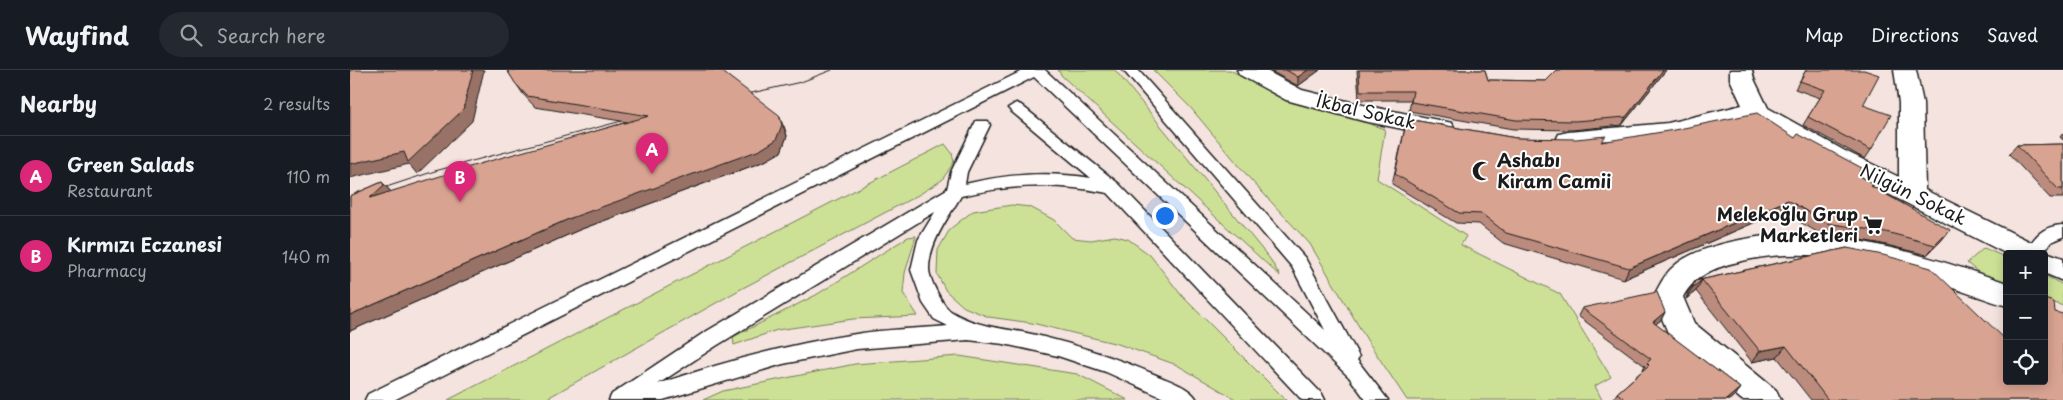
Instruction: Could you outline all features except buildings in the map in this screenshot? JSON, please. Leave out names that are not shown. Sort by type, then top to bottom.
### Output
[{"type":"street","name":"İkbal Sokak","points":[[1248,70],[1294,94],[1362,113],[1469,133]]},
{"type":"street","points":[[1543,140],[1572,140],[1668,131],[1743,113],[1758,113],[1742,79],[1741,70]]},
{"type":"street","points":[[1904,70],[1911,104],[1912,194]]},
{"type":"street","name":"Nilgün Sokak","points":[[1758,113],[1836,157],[2024,250]]},
{"type":"street","points":[[1765,400],[1711,358],[1682,331],[1668,297],[1680,277],[1705,262],[1745,248],[1784,242],[1818,243],[1864,252],[1922,267],[2003,294]]},
{"type":"street","points":[[2048,263],[2063,270]]},
{"type":"lane","points":[[375,400],[1036,70],[1356,371]]},
{"type":"lane","points":[[1130,70],[1299,263],[1356,371],[1378,400]]},
{"type":"lane","points":[[1016,108],[1113,188],[1315,400]]},
{"type":"lane","points":[[978,333],[941,314],[930,298],[920,270],[927,240],[955,192],[959,172],[982,125]]},
{"type":"lane","points":[[619,400],[709,340],[955,192],[994,182],[1036,179],[1073,179],[1113,188]]},
{"type":"lane","points":[[2034,250],[2043,236],[2054,231],[2063,231]]},
{"type":"lane","points":[[638,400],[712,373],[831,345],[898,336],[978,333],[1044,345],[1102,362],[1168,389],[1187,400]]},
{"type":"green space","points":[[1058,70],[1115,70],[1270,259],[1280,276],[1062,76]]},
{"type":"green space","points":[[1153,70],[1230,70],[1271,92],[1385,129],[1377,179],[1466,236],[1461,245],[1560,294],[1611,377],[1595,386],[1602,400],[1407,400],[1367,340],[1310,244],[1251,180],[1190,107]]},
{"type":"green space","points":[[945,144],[952,153],[954,162],[942,180],[920,194],[739,290],[544,400],[448,400]]},
{"type":"green space","points":[[1012,205],[1030,207],[1054,220],[1072,238],[1091,240],[1115,236],[1128,239],[1150,255],[1182,296],[1286,400],[1237,400],[1177,365],[1118,344],[1032,323],[989,317],[964,307],[946,291],[937,274],[938,250],[950,229],[973,211]]},
{"type":"green space","points":[[916,236],[905,273],[903,293],[918,316],[853,319],[777,330],[734,345],[733,337],[816,295],[908,237]]},
{"type":"green space","points":[[1984,248],[2003,256],[2003,282],[1979,273],[1967,263]]},
{"type":"green space","points":[[2048,277],[2063,285],[2063,306],[2048,300]]},
{"type":"green space","points":[[959,356],[1077,374],[1128,400],[703,400],[723,391],[855,364]]},
{"type":"tram line","points":[[738,96],[801,82],[832,70]]},
{"type":"tram line","points":[[350,199],[435,171],[633,118]]},
{"type":"place","name":"Ashabı Kiram Camii","points":[[1482,171]]},
{"type":"place","name":"Green Salads","points":[[652,174]]},
{"type":"place","name":"Kırmızı Eczanesi","points":[[460,202]]},
{"type":"place","name":"Melekoğlu Grup Marketleri","points":[[1873,225]]}]
